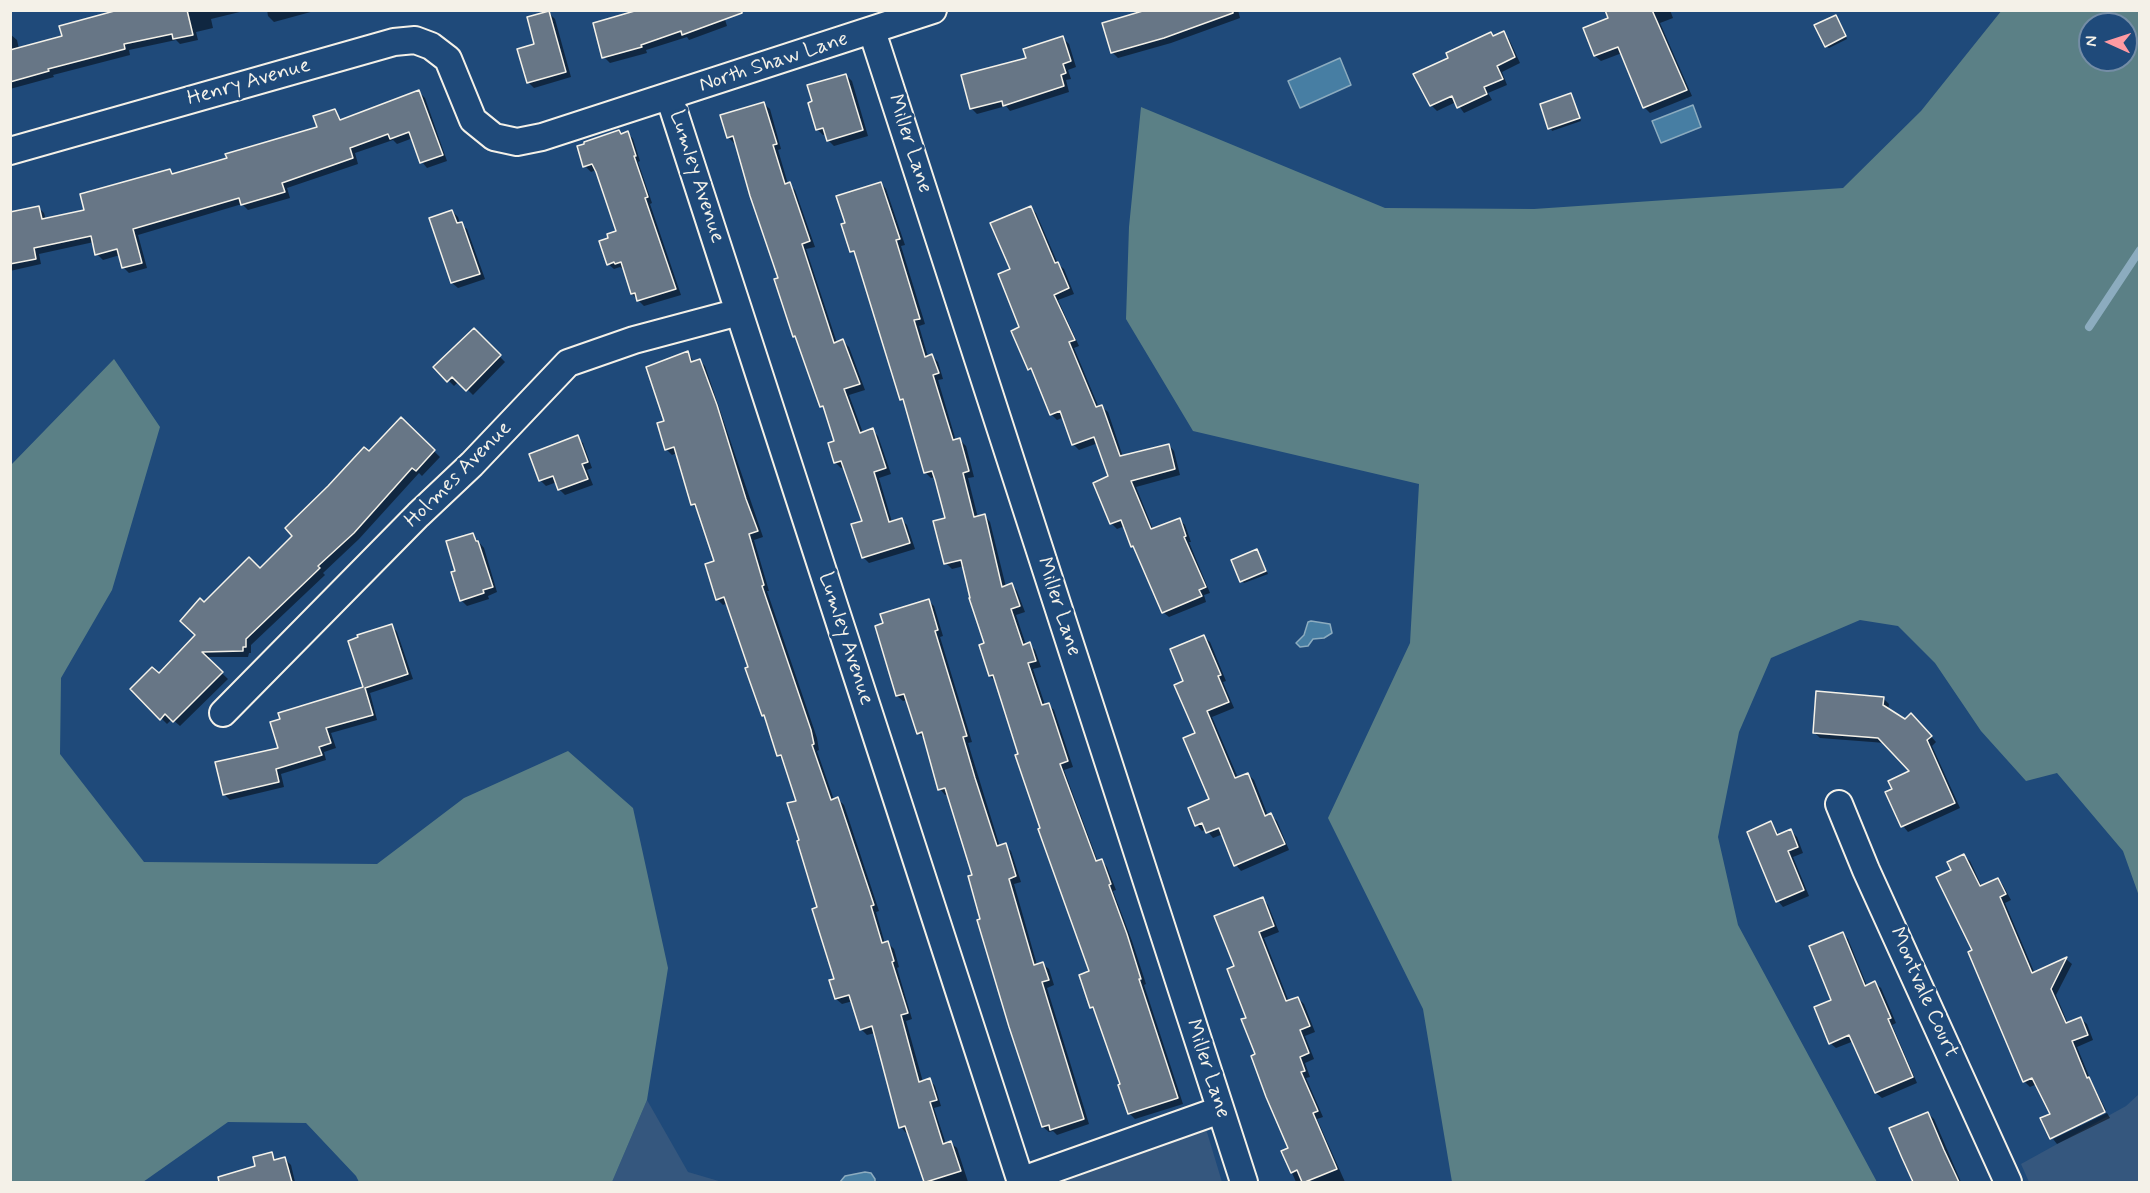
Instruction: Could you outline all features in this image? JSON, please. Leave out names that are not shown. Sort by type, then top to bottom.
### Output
[{"type":"street","name":"North Shaw Lane","points":[[461,94],[473,120],[494,137],[517,142],[542,137],[933,11]]},
{"type":"street","name":"Miller Lane","points":[[872,31],[1244,1182]]},
{"type":"street","name":"Henry Avenue","points":[[10,151],[394,42],[415,40],[431,46],[448,59],[461,94]]},
{"type":"street","name":"Lumley Avenue","points":[[669,96],[1021,1182]]},
{"type":"street","name":"Holmes Avenue","points":[[223,713],[418,515],[472,464],[568,363],[634,340],[739,312]]},
{"type":"street","name":"Montvale Court","points":[[1839,804],[1866,870],[2008,1182]]},
{"type":"street","points":[[1021,1182],[1220,1110]]},
{"type":"shaded area","points":[[1340,58],[1351,85],[1300,108],[1288,81]]},
{"type":"shaded area","points":[[1693,105],[1701,127],[1661,143],[1652,121]]},
{"type":"shaded area","points":[[1308,622],[1330,624],[1332,633],[1324,638],[1313,639],[1308,646],[1300,647],[1296,643],[1304,635]]},
{"type":"shaded area","points":[[2139,1094],[2139,1182],[2029,1182],[2021,1164],[2126,1106]]},
{"type":"shaded area","points":[[647,1100],[688,1172],[722,1182],[612,1182]]},
{"type":"shaded area","points":[[1206,1129],[1222,1182],[1048,1182]]},
{"type":"shaded area","points":[[871,1173],[875,1182],[840,1182],[845,1176]]},
{"type":"green space","points":[[2002,10],[2139,11],[2139,896],[2123,851],[2057,773],[2026,781],[1981,731],[1935,663],[1898,626],[1860,620],[1771,658],[1739,732],[1718,837],[1738,925],[1877,1182],[1452,1182],[1423,1009],[1328,818],[1410,643],[1419,484],[1193,431],[1126,319],[1129,227],[1141,107],[1385,208],[1534,209],[1843,188],[1921,111]]},
{"type":"green space","points":[[114,359],[160,427],[112,590],[61,678],[60,754],[144,862],[377,864],[464,798],[568,751],[633,808],[668,968],[647,1100],[612,1182],[359,1182],[306,1123],[228,1122],[143,1182],[11,1181],[11,465]]},
{"type":"building","points":[[118,10],[187,10],[193,35],[173,39],[172,34],[124,44],[125,49],[48,69],[49,71],[10,82],[10,50],[62,36],[59,26]]},
{"type":"building","points":[[638,10],[742,10],[742,13],[682,35],[681,31],[641,45],[642,47],[602,58],[593,23]]},
{"type":"building","points":[[1146,10],[1233,10],[1233,13],[1164,38],[1111,53],[1102,23]]},
{"type":"building","points":[[1605,10],[1652,10],[1687,90],[1643,108],[1618,47],[1594,56],[1583,28],[1608,18]]},
{"type":"building","points":[[549,11],[566,72],[527,83],[517,49],[534,44],[527,17]]},
{"type":"building","points":[[1836,15],[1846,36],[1825,47],[1814,25]]},
{"type":"building","points":[[1504,31],[1515,57],[1497,66],[1503,79],[1484,87],[1487,94],[1457,108],[1452,96],[1430,106],[1413,74],[1448,58],[1446,53],[1491,32],[1493,36]]},
{"type":"building","points":[[1063,36],[1071,61],[1063,64],[1066,73],[1061,75],[1064,86],[1003,106],[1002,101],[970,109],[961,75],[1026,58],[1023,49]]},
{"type":"building","points":[[846,74],[863,130],[827,141],[823,128],[816,130],[808,103],[812,101],[807,85]]},
{"type":"building","points":[[419,90],[443,155],[420,163],[409,132],[390,139],[388,134],[350,148],[353,158],[282,183],[285,192],[241,205],[239,198],[133,229],[142,263],[122,268],[117,249],[95,255],[91,236],[34,248],[36,259],[10,264],[10,212],[39,206],[42,219],[84,210],[80,194],[170,169],[172,174],[227,158],[225,154],[317,127],[313,116],[335,109],[340,120]]},
{"type":"building","points":[[1571,93],[1580,118],[1548,129],[1540,104]]},
{"type":"building","points":[[764,102],[777,144],[773,145],[785,184],[790,182],[810,241],[802,244],[834,343],[843,339],[860,384],[844,389],[860,433],[873,428],[886,468],[874,472],[889,522],[902,518],[910,543],[862,558],[851,524],[862,521],[841,461],[834,463],[828,443],[834,441],[823,406],[820,407],[795,336],[793,337],[774,279],[778,278],[750,196],[733,136],[727,138],[720,115]]},
{"type":"building","points":[[619,130],[621,134],[628,131],[648,197],[645,198],[676,289],[637,301],[635,293],[631,294],[621,262],[607,265],[599,241],[608,238],[607,234],[616,231],[596,172],[592,164],[583,167],[577,146]]},
{"type":"building","points":[[881,182],[900,239],[896,240],[920,319],[914,320],[925,357],[932,354],[939,373],[933,375],[953,440],[960,438],[969,471],[963,473],[974,517],[985,514],[1002,587],[1012,583],[1020,606],[1011,609],[1023,645],[1030,642],[1036,661],[1028,663],[1042,705],[1049,703],[1068,761],[1060,764],[1096,861],[1102,859],[1111,884],[1109,885],[1127,934],[1141,979],[1139,979],[1178,1098],[1128,1114],[1093,1007],[1090,1008],[1079,975],[1089,971],[1038,829],[1040,828],[1015,755],[1018,754],[993,675],[989,676],[979,645],[984,643],[969,598],[961,560],[944,564],[933,521],[945,518],[935,480],[932,471],[924,473],[903,399],[900,400],[854,251],[850,252],[841,224],[845,223],[836,196]]},
{"type":"building","points":[[1031,206],[1055,263],[1058,262],[1069,288],[1054,295],[1075,340],[1069,342],[1096,407],[1102,405],[1120,456],[1169,444],[1175,469],[1131,481],[1151,529],[1180,518],[1186,536],[1184,537],[1206,587],[1199,590],[1202,596],[1162,613],[1121,520],[1110,524],[1093,483],[1108,476],[1094,437],[1072,445],[1060,411],[1050,415],[1031,368],[1028,370],[1011,331],[1019,327],[998,274],[1010,269],[990,223]]},
{"type":"building","points":[[452,210],[457,223],[462,222],[480,274],[451,283],[429,218]]},
{"type":"building","points":[[474,328],[501,355],[466,391],[452,377],[447,382],[433,367]]},
{"type":"building","points":[[688,351],[691,362],[700,359],[717,405],[758,531],[749,534],[764,585],[762,586],[811,730],[814,744],[812,745],[831,800],[838,797],[874,905],[871,906],[882,943],[888,941],[908,1013],[901,1015],[919,1082],[930,1078],[937,1100],[930,1102],[943,1144],[951,1141],[961,1171],[926,1182],[924,1182],[905,1126],[899,1128],[872,1026],[860,1030],[849,995],[835,999],[829,980],[834,979],[812,909],[817,907],[787,803],[796,801],[781,755],[777,756],[745,668],[748,667],[724,597],[716,600],[705,564],[714,561],[695,504],[691,505],[674,447],[665,450],[657,423],[664,421],[646,367]]},
{"type":"building","points":[[401,417],[435,450],[416,471],[412,468],[354,533],[246,639],[246,647],[243,647],[243,651],[202,652],[223,672],[173,722],[165,714],[160,720],[130,689],[152,667],[159,673],[195,635],[180,621],[200,598],[204,602],[249,557],[260,568],[292,536],[285,528],[364,447],[369,451]]},
{"type":"building","points":[[578,435],[588,462],[582,464],[588,479],[558,490],[553,476],[539,481],[529,454]]},
{"type":"building","points":[[473,533],[478,541],[493,587],[483,590],[484,593],[460,601],[451,572],[455,571],[446,541]]},
{"type":"building","points":[[1257,549],[1266,571],[1240,582],[1231,560]]},
{"type":"building","points":[[929,599],[938,630],[935,631],[967,736],[963,737],[975,778],[997,846],[1006,843],[1016,876],[1009,879],[1034,965],[1043,962],[1049,980],[1042,982],[1084,1119],[1050,1130],[1049,1125],[1042,1127],[1009,1027],[977,920],[980,919],[968,876],[972,875],[945,788],[938,790],[922,732],[917,734],[904,694],[896,696],[875,626],[883,623],[880,614]]},
{"type":"building","points":[[392,624],[408,674],[365,688],[373,715],[326,728],[331,743],[319,747],[322,755],[276,769],[279,782],[223,795],[215,762],[278,748],[270,722],[280,719],[278,713],[363,687],[348,641],[358,637],[357,635]]},
{"type":"building","points":[[1204,635],[1221,675],[1218,676],[1229,702],[1207,711],[1235,778],[1248,773],[1265,816],[1271,813],[1285,844],[1234,866],[1219,828],[1206,833],[1202,823],[1195,826],[1188,808],[1209,799],[1183,738],[1195,733],[1174,685],[1183,681],[1170,649]]},
{"type":"building","points":[[1816,691],[1884,697],[1883,705],[1905,719],[1911,713],[1932,736],[1927,740],[1955,803],[1901,827],[1885,792],[1892,789],[1888,781],[1909,771],[1878,738],[1813,733]]},
{"type":"building","points":[[1771,821],[1777,835],[1791,829],[1798,847],[1788,851],[1804,890],[1776,902],[1747,832]]},
{"type":"building","points":[[1964,854],[1980,886],[1998,878],[2006,894],[2000,897],[2032,973],[2067,957],[2051,989],[2066,1023],[2081,1017],[2088,1035],[2072,1041],[2087,1078],[2089,1077],[2105,1112],[2050,1139],[2040,1118],[2050,1114],[2032,1078],[2023,1082],[1968,952],[1972,950],[1936,877],[1951,870],[1947,862]]},
{"type":"building","points":[[1263,897],[1274,926],[1259,932],[1286,1001],[1298,997],[1310,1026],[1300,1030],[1309,1053],[1300,1057],[1305,1071],[1301,1072],[1318,1111],[1313,1113],[1337,1169],[1305,1182],[1302,1182],[1297,1170],[1291,1173],[1281,1151],[1288,1148],[1251,1056],[1255,1054],[1241,1019],[1246,1018],[1227,969],[1234,966],[1214,916]]},
{"type":"building","points":[[1843,932],[1865,986],[1875,981],[1891,1018],[1888,1019],[1913,1077],[1875,1093],[1849,1035],[1829,1044],[1814,1007],[1831,1000],[1809,946]]},
{"type":"building","points":[[1928,1112],[1959,1182],[1913,1182],[1902,1158],[1889,1128]]},
{"type":"building","points":[[272,1152],[274,1160],[285,1157],[292,1182],[219,1182],[218,1177],[255,1166],[253,1157]]},
{"type":"waterway","points":[[2089,327],[2140,250]]}]
